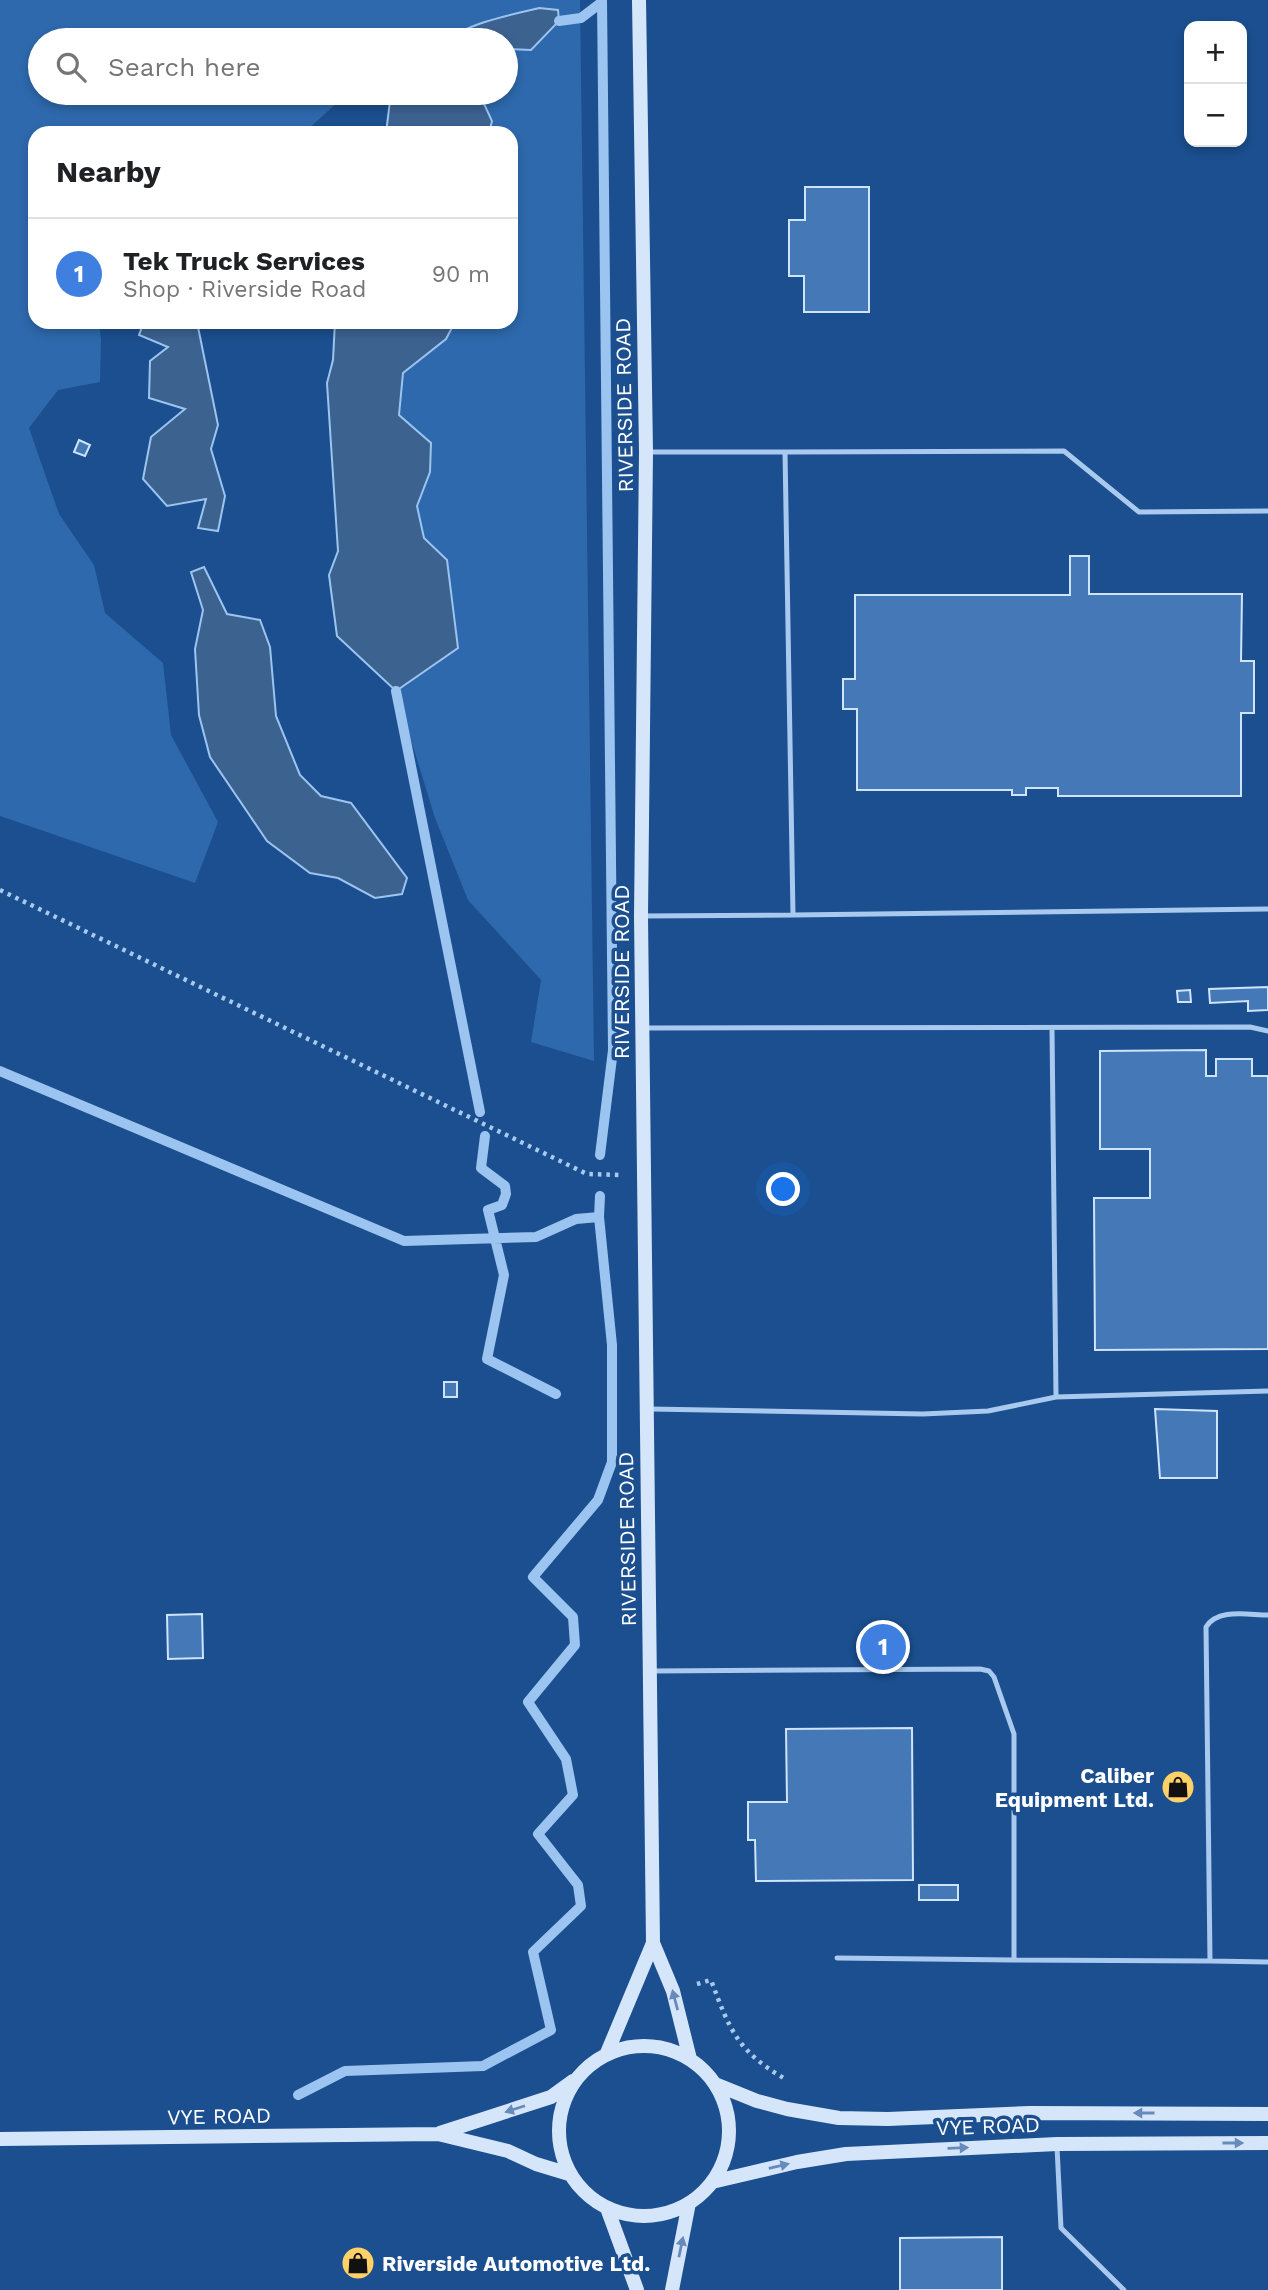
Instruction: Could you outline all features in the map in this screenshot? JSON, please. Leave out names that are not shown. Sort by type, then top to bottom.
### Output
[{"type":"main road","name":"RIVERSIDE ROAD","points":[[639,0],[646,452],[641,916],[653,1944],[673,1991],[690,2059]]},
{"type":"main road","name":"RIVERSIDE ROAD","points":[[607,2053],[653,1944]]},
{"type":"main road","points":[[635,2046],[664,2048],[690,2059],[715,2084],[726,2108],[729,2133],[724,2159],[712,2182],[689,2203],[663,2214],[635,2216],[607,2208],[585,2194],[569,2174],[559,2146],[559,2116],[575,2080],[585,2068],[607,2053],[635,2046]]},
{"type":"main road","name":"VYE ROAD","points":[[439,2134],[551,2097],[575,2080]]},
{"type":"main road","name":"VYE ROAD","points":[[715,2084],[757,2101],[839,2118],[1044,2113],[1268,2114]]},
{"type":"main road","name":"VYE ROAD","points":[[0,2139],[439,2134],[508,2151],[536,2164],[569,2174]]},
{"type":"main road","name":"VYE ROAD","points":[[712,2182],[797,2162],[846,2154],[1057,2144],[1268,2143]]},
{"type":"main road","points":[[672,2290],[689,2203]]},
{"type":"main road","points":[[607,2208],[637,2290]]},
{"type":"lane","points":[[646,452],[1065,450],[1139,512],[1268,511]]},
{"type":"lane","points":[[785,452],[793,915]]},
{"type":"lane","points":[[641,916],[1268,909]]},
{"type":"lane","points":[[642,1028],[1250,1027],[1268,1031]]},
{"type":"lane","points":[[1052,1028],[1056,1397]]},
{"type":"lane","points":[[646,1409],[923,1414],[988,1411],[1056,1397],[1268,1391]]},
{"type":"lane","points":[[1210,1961],[1206,1627],[1218,1615],[1268,1615]]},
{"type":"lane","points":[[649,1671],[989,1671],[994,1677],[1014,1734],[1014,1959]]},
{"type":"lane","points":[[837,1958],[1268,1962]]},
{"type":"lane","points":[[1057,2144],[1061,2228],[1124,2290]]},
{"type":"path","points":[[0,890],[587,1174],[644,1176]]},
{"type":"path","points":[[673,1991],[711,1980],[735,2037],[759,2065],[789,2081]]},
{"type":"shaded area","points":[[0,0],[580,0],[594,1061],[531,1042],[541,980],[468,900],[435,818],[396,691],[458,648],[447,560],[424,538],[417,506],[430,472],[399,415],[403,373],[445,339],[451,329],[518,329],[518,126],[491,126],[492,121],[485,105],[518,105],[518,49],[531,49],[559,21],[507,28],[28,28],[28,105],[335,105],[311,126],[28,126],[28,329],[100,329],[101,340],[100,382],[58,390],[29,428],[59,514],[94,565],[105,613],[163,663],[171,735],[218,822],[195,883],[0,816]]},
{"type":"shaded area","points":[[539,8],[558,10],[559,21],[531,50],[518,49],[518,28],[469,28]]},
{"type":"shaded area","points":[[390,105],[485,105],[492,121],[491,126],[387,126]]},
{"type":"shaded area","points":[[141,329],[198,329],[218,425],[211,449],[225,496],[218,531],[198,528],[206,499],[167,506],[143,479],[151,437],[185,409],[149,398],[150,361],[168,347],[139,335]]},
{"type":"shaded area","points":[[335,329],[451,329],[446,339],[403,373],[399,415],[431,443],[430,472],[417,506],[424,538],[447,560],[458,648],[396,691],[337,636],[329,575],[338,551],[327,383],[333,360]]},
{"type":"shaded area","points":[[204,567],[227,614],[260,620],[270,647],[276,716],[300,775],[321,796],[351,803],[407,878],[402,894],[375,898],[338,878],[310,873],[267,841],[210,757],[199,715],[195,649],[203,610],[191,572]]},
{"type":"building","points":[[805,187],[869,187],[869,312],[804,312],[804,276],[789,276],[789,220],[805,220]]},
{"type":"building","points":[[79,440],[90,445],[85,456],[74,452]]},
{"type":"building","points":[[1070,556],[1089,556],[1089,594],[1242,594],[1241,661],[1254,661],[1254,713],[1241,713],[1241,796],[1058,796],[1058,788],[1026,788],[1026,795],[1012,795],[1012,790],[857,790],[857,709],[843,709],[843,679],[855,679],[855,595],[1070,595]]},
{"type":"building","points":[[1268,987],[1268,1010],[1248,1011],[1248,1001],[1210,1003],[1209,989]]},
{"type":"building","points":[[1190,990],[1191,1002],[1178,1002],[1177,991]]},
{"type":"building","points":[[1206,1050],[1206,1076],[1216,1076],[1216,1059],[1252,1059],[1252,1076],[1268,1076],[1268,1349],[1095,1350],[1094,1198],[1150,1198],[1150,1149],[1100,1149],[1100,1051]]},
{"type":"building","points":[[444,1382],[457,1382],[457,1397],[444,1397]]},
{"type":"building","points":[[1155,1409],[1217,1411],[1217,1478],[1160,1478]]},
{"type":"building","points":[[202,1614],[203,1658],[168,1659],[167,1615]]},
{"type":"building","points":[[912,1728],[913,1880],[756,1881],[755,1840],[748,1840],[748,1802],[787,1802],[786,1729]]},
{"type":"building","points":[[919,1885],[958,1885],[958,1900],[919,1900]]},
{"type":"building","points":[[1002,2237],[1002,2290],[900,2290],[900,2238]]},
{"type":"waterway","points":[[600,1155],[613,1050],[602,0]]},
{"type":"waterway","points":[[559,21],[581,18],[602,2]]},
{"type":"waterway","points":[[396,691],[480,1112]]},
{"type":"waterway","points":[[0,1071],[404,1241],[536,1237],[576,1219],[599,1217]]},
{"type":"waterway","points":[[485,1136],[481,1168],[505,1186],[506,1194],[502,1205],[488,1210],[504,1275],[487,1359],[556,1394]]},
{"type":"waterway","points":[[298,2095],[345,2071],[483,2066],[551,2030],[533,1952],[581,1906],[578,1885],[538,1834],[573,1795],[566,1759],[528,1702],[575,1645],[573,1617],[533,1577],[598,1500],[612,1462],[612,1345],[599,1217],[600,1196]]},
{"type":"place","name":"Tek Truck Services","points":[[883,1647]]},
{"type":"place","name":"Caliber Equipment Ltd.","points":[[1178,1787]]},
{"type":"place","name":"Riverside Automotive Ltd.","points":[[358,2263]]}]
